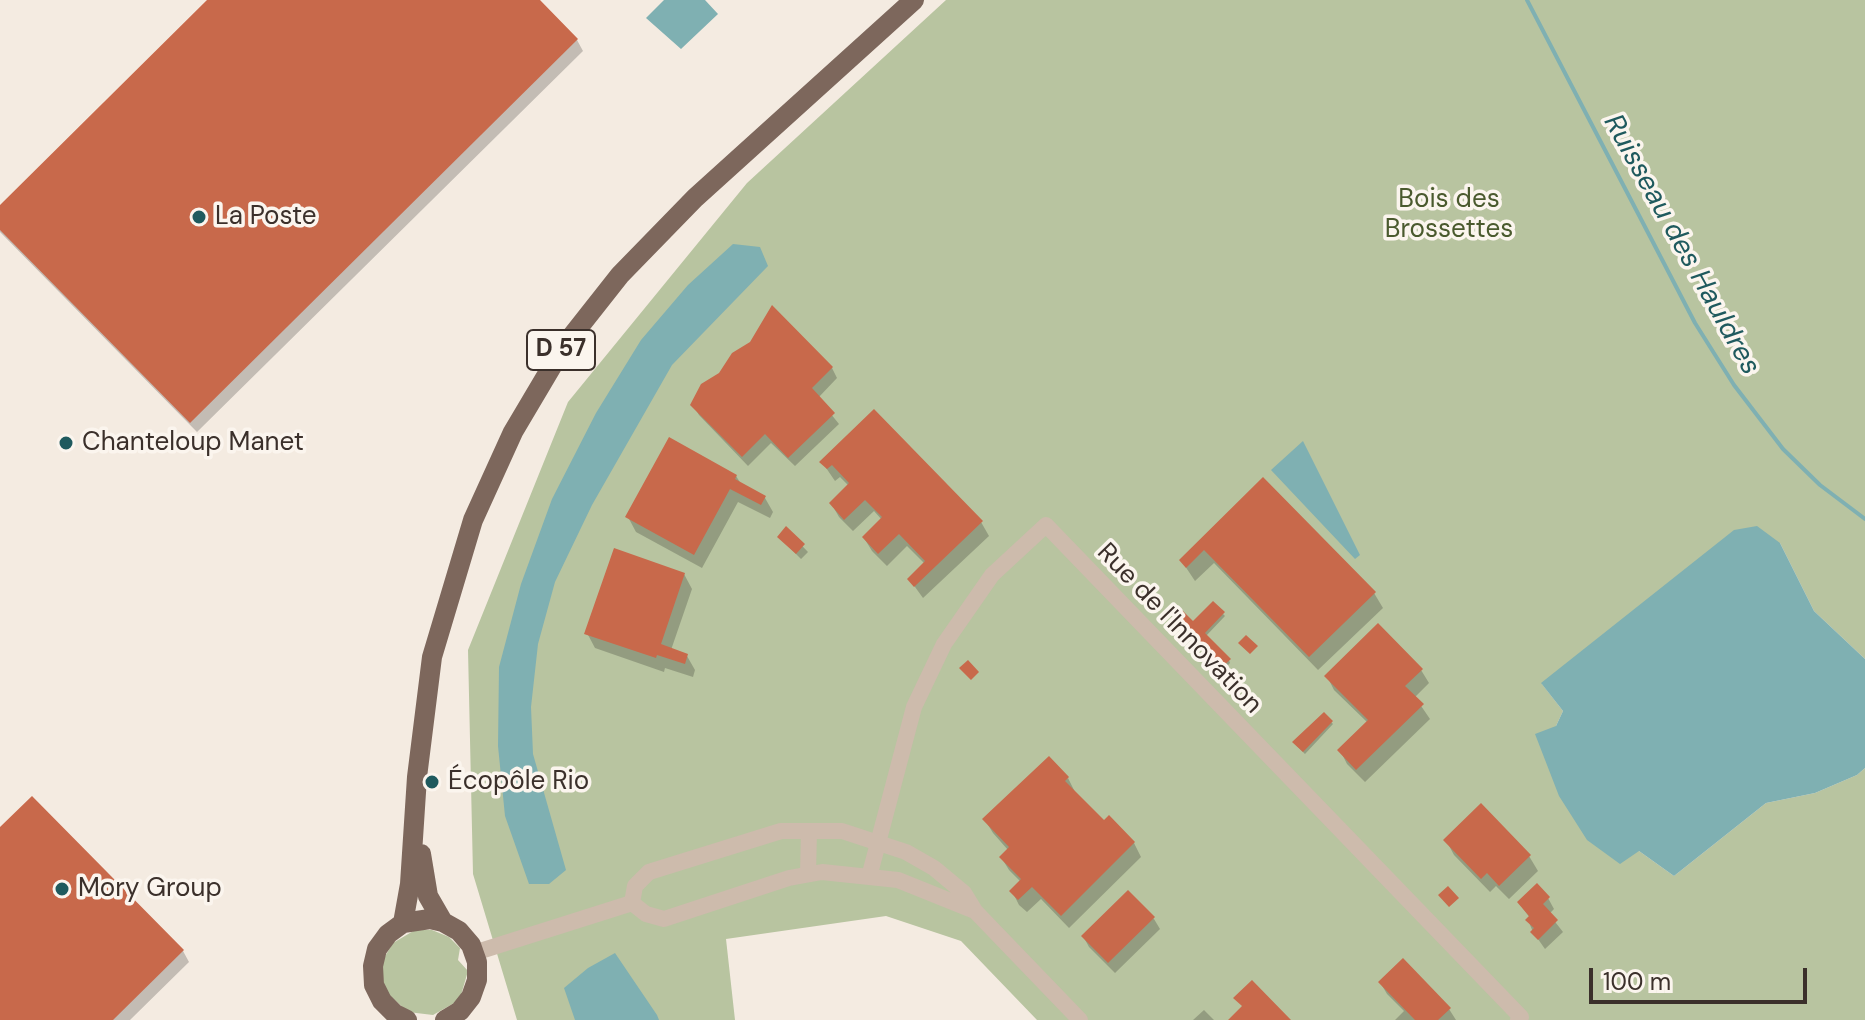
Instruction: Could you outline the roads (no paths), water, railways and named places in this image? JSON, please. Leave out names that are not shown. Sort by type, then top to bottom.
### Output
[{"type":"main road","name":"D 57","points":[[403,923],[410,884],[417,777],[432,657],[473,520],[513,432],[564,346],[620,275],[695,198],[914,0]]},
{"type":"main road","name":"D 57","points":[[416,819],[424,881],[428,896],[443,922]]},
{"type":"main road","points":[[407,1020],[395,1014],[382,1001],[374,985],[373,966],[377,949],[388,934],[403,923],[416,919],[443,922],[459,931],[471,945],[477,962],[477,980],[471,997],[455,1017]]},
{"type":"street","name":"Rue de l'Innovation","points":[[880,835],[914,707],[944,644],[992,575],[1046,525],[1521,1017],[1518,1020]]},
{"type":"street","points":[[632,903],[635,886],[649,872],[781,831],[842,831],[880,835],[934,868],[964,893],[975,911],[1080,1020]]},
{"type":"street","points":[[808,874],[809,831]]},
{"type":"street","points":[[869,877],[880,835]]},
{"type":"street","points":[[632,903],[646,914],[664,919],[789,878],[822,872],[898,880],[975,911]]},
{"type":"street","points":[[474,953],[632,903]]},
{"type":"water","points":[[664,0],[705,0],[718,14],[681,49],[646,18]]},
{"type":"water","points":[[733,244],[760,247],[768,266],[672,365],[592,505],[555,582],[538,644],[531,707],[533,754],[566,870],[549,884],[529,884],[505,816],[498,746],[499,667],[521,584],[552,499],[596,413],[641,340],[688,285]]},
{"type":"water","points":[[1303,441],[1360,555],[1355,559],[1271,470]]},
{"type":"water","points":[[1757,526],[1780,543],[1814,611],[1865,659],[1865,768],[1857,775],[1815,793],[1766,803],[1674,876],[1639,851],[1620,864],[1587,840],[1559,796],[1535,734],[1556,726],[1563,711],[1541,683],[1734,530]]},
{"type":"water","points":[[615,953],[659,1020],[575,1020],[564,988],[588,968]]},
{"type":"waterway","name":"Ruisseau des Hauldres","points":[[1527,0],[1695,323],[1734,385],[1783,449],[1820,485],[1865,519]]},
{"type":"place","name":"La Poste","points":[[199,217]]},
{"type":"place","name":"Chanteloup Manet","points":[[66,443]]},
{"type":"place","name":"Écopôle Rio","points":[[432,782]]},
{"type":"place","name":"Mory Group","points":[[62,889]]},
{"type":"park label","name":"Bois des Brossettes","points":[[1449,215]]}]
